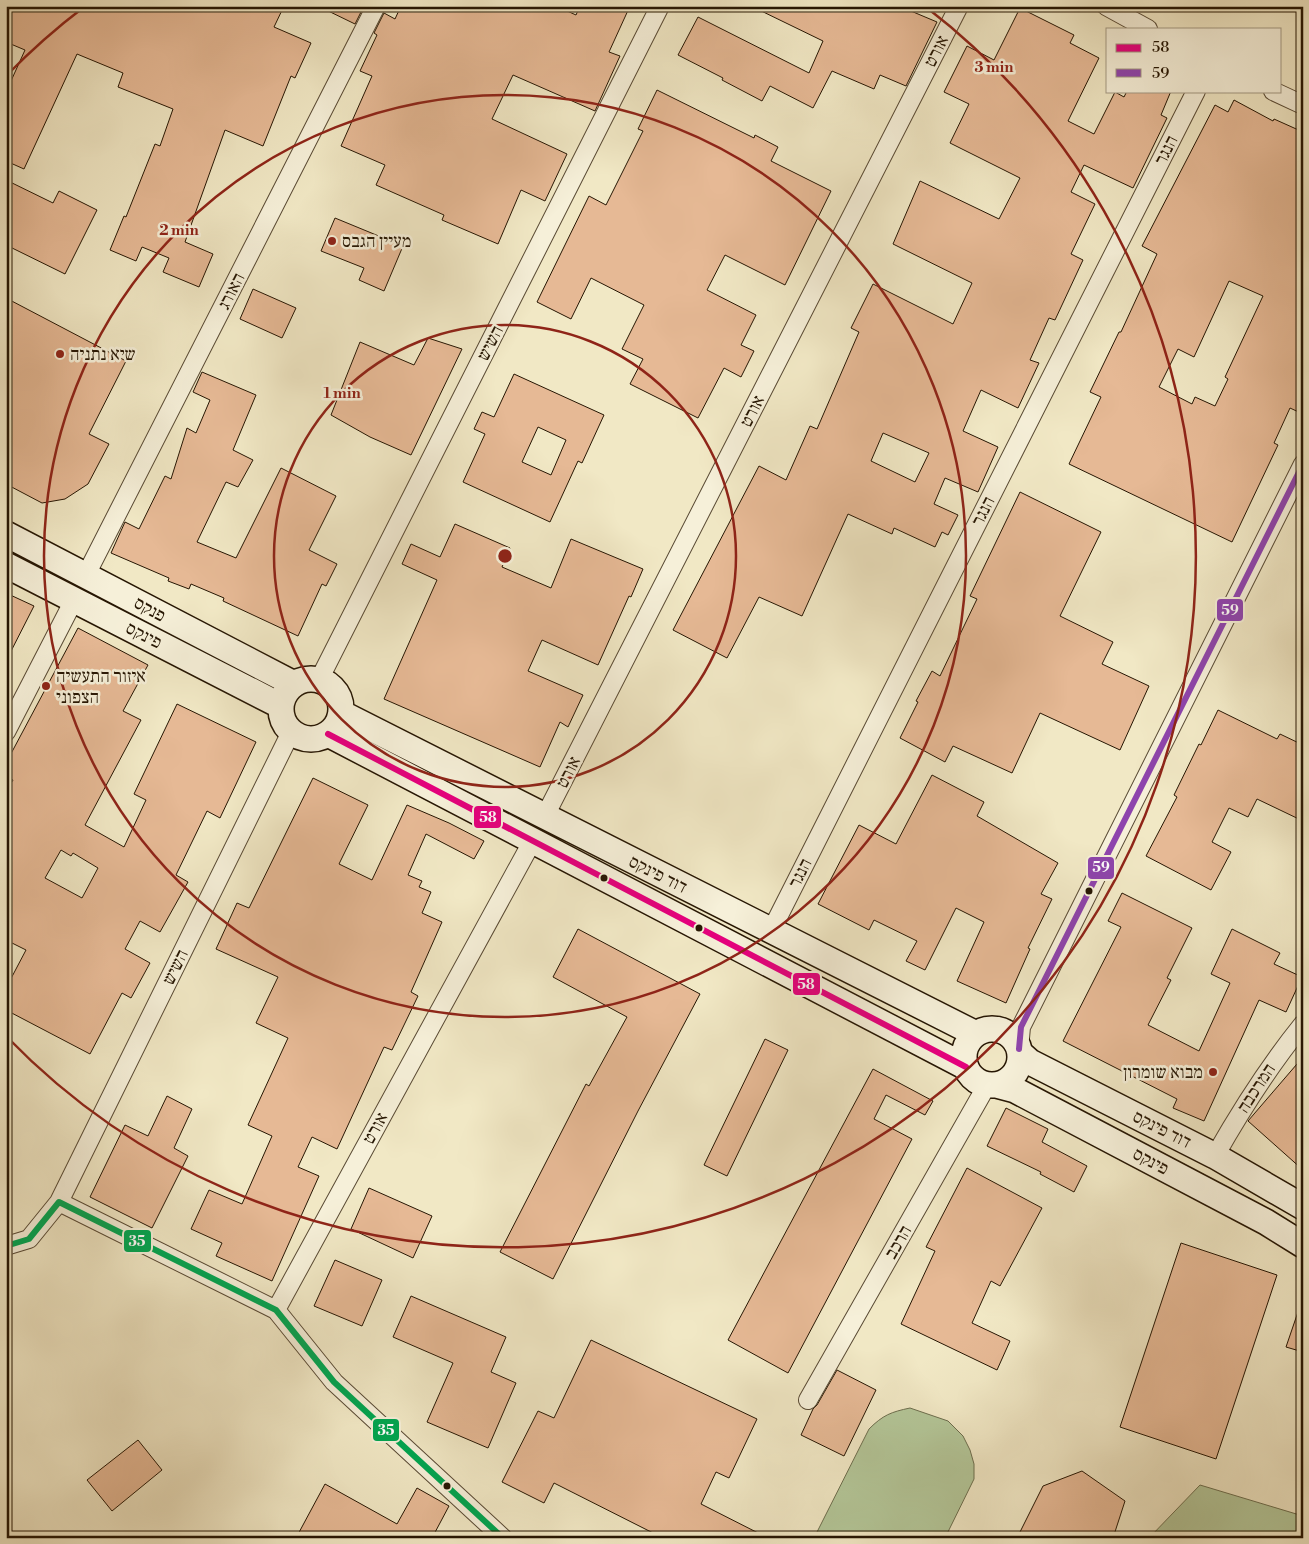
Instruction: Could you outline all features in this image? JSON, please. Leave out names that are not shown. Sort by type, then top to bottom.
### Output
[{"type":"street","name":"האורג","points":[[86,576],[376,6]]},
{"type":"street","name":"השיש","points":[[319,680],[660,6]]},
{"type":"street","name":"אורט","points":[[545,816],[959,6]]},
{"type":"street","points":[[1106,6],[1146,28]]},
{"type":"street","name":"הנגר","points":[[771,931],[1195,92]]},
{"type":"street","points":[[1275,92],[1303,105]]},
{"type":"street","points":[[1020,1051],[1013,1038],[999,1029],[982,1030],[969,1041],[964,1058],[971,1076],[978,1081],[991,1085],[1005,1082],[1018,1068],[1020,1061],[1021,1027],[1303,464]]},
{"type":"street","name":"פנקס","points":[[6,534],[294,684]]},
{"type":"street","name":"פינקס","points":[[6,565],[281,706]]},
{"type":"street","points":[[6,732],[74,600]]},
{"type":"street","points":[[309,679],[319,680],[329,685],[336,693],[340,702],[341,713],[336,726],[328,734],[321,738],[300,738],[286,726],[281,706],[286,692],[294,684],[309,679]]},
{"type":"street","name":"דוד פינקס","points":[[341,713],[976,1034]]},
{"type":"street","name":"השיש","points":[[6,1246],[29,1239],[59,1202],[292,732]]},
{"type":"street","points":[[328,734],[966,1067]]},
{"type":"street","name":"אורט","points":[[276,1310],[533,840]]},
{"type":"street","name":"המרכבה","points":[[1215,1156],[1240,1112],[1274,1060],[1303,1024]]},
{"type":"street","name":"דוד פינקס","points":[[1020,1051],[1030,1062],[1215,1156],[1303,1208]]},
{"type":"street","name":"פינקס","points":[[991,1085],[1015,1090],[1266,1222],[1303,1245]]},
{"type":"street","name":"הרכב","points":[[808,1400],[991,1085]]},
{"type":"street","points":[[59,1202],[276,1310],[334,1382],[503,1538]]},
{"type":"green space","points":[[910,1408],[948,1421],[963,1436],[974,1464],[974,1479],[945,1538],[814,1538],[869,1429],[888,1415]]},
{"type":"green space","points":[[1200,1485],[1303,1516],[1303,1538],[1149,1538]]},
{"type":"building","points":[[6,6],[284,6],[274,27],[311,43],[295,78],[291,76],[263,146],[225,130],[185,242],[213,254],[199,287],[163,272],[169,258],[142,247],[136,261],[110,250],[124,216],[126,217],[155,144],[160,146],[173,109],[118,87],[123,73],[77,54],[24,169],[6,161],[6,92],[25,50],[6,42]]},
{"type":"building","points":[[318,6],[364,6],[355,24]]},
{"type":"building","points":[[401,6],[556,6],[576,15],[580,6],[630,6],[609,52],[620,56],[595,111],[513,75],[492,119],[567,154],[545,201],[521,190],[498,244],[442,220],[444,215],[376,185],[385,165],[341,146],[372,76],[360,71],[377,35],[374,33],[384,13],[395,19]]},
{"type":"building","points":[[751,6],[899,6],[937,22],[906,86],[880,75],[874,89],[832,71],[813,108],[770,86],[762,101],[678,55],[698,17],[809,73],[823,41]]},
{"type":"building","points":[[1020,8],[1074,35],[1070,43],[1099,58],[1068,121],[1094,134],[1115,92],[1124,97],[1126,92],[1171,92],[1161,115],[1167,118],[1133,188],[1084,165],[1071,192],[1095,204],[1071,254],[1083,260],[1055,320],[1049,318],[1030,360],[1039,363],[1018,408],[981,390],[963,431],[998,447],[978,492],[945,478],[934,504],[958,515],[948,535],[942,532],[935,547],[894,528],[892,534],[848,514],[802,616],[759,597],[727,658],[673,630],[759,466],[786,480],[810,426],[817,429],[859,332],[851,328],[873,284],[953,324],[972,283],[893,244],[920,181],[999,219],[1020,178],[950,143],[969,104],[944,92],[967,46],[994,60]],"holes":[[[883,433],[929,453],[915,482],[871,461]]]},
{"type":"building","points":[[657,90],[754,138],[755,135],[778,147],[771,161],[831,191],[785,285],[725,255],[707,290],[756,315],[741,345],[754,351],[741,377],[724,368],[698,418],[630,384],[643,359],[622,349],[644,305],[591,278],[571,319],[537,302],[589,196],[606,205],[643,131],[638,129]]},
{"type":"building","points":[[1234,100],[1273,121],[1274,119],[1303,132],[1303,414],[1290,408],[1274,443],[1278,445],[1232,542],[1069,464],[1101,397],[1090,392],[1119,332],[1121,332],[1157,254],[1142,246],[1215,105],[1228,112]],"holes":[[[1229,281],[1263,296],[1225,377],[1228,379],[1215,406],[1195,397],[1192,404],[1159,387],[1178,349],[1194,357]]]},
{"type":"building","points":[[6,180],[53,203],[59,191],[97,210],[65,274],[6,245]]},
{"type":"building","points":[[335,218],[403,246],[384,291],[359,280],[364,268],[321,251]]},
{"type":"building","points":[[253,289],[296,308],[282,338],[240,319]]},
{"type":"building","points":[[6,298],[126,361],[89,434],[109,444],[88,484],[65,499],[42,503],[6,484]]},
{"type":"building","points":[[428,338],[462,349],[411,455],[370,437],[331,415],[360,342],[414,365]]},
{"type":"building","points":[[202,372],[256,395],[233,450],[253,460],[238,487],[226,482],[197,542],[236,558],[281,468],[336,496],[309,550],[337,564],[326,586],[322,584],[298,636],[223,601],[224,598],[191,584],[189,589],[168,581],[169,578],[111,553],[125,522],[139,529],[165,476],[171,479],[187,428],[196,433],[210,400],[193,392]]},
{"type":"building","points":[[514,374],[604,415],[582,463],[578,461],[550,522],[463,482],[485,434],[474,429],[482,412],[494,417]],"holes":[[[538,427],[566,440],[551,475],[522,462]]]},
{"type":"building","points":[[1020,492],[1101,532],[1060,616],[1113,642],[1102,664],[1149,686],[1120,750],[1040,713],[1012,773],[953,746],[945,762],[900,738],[918,702],[916,701],[932,671],[940,676],[977,599],[970,596]]},
{"type":"building","points":[[455,524],[510,548],[502,567],[551,588],[571,539],[643,569],[598,665],[542,640],[528,671],[583,695],[568,727],[560,722],[540,767],[384,699],[437,580],[402,564],[411,544],[440,557]]},
{"type":"building","points":[[6,593],[34,606],[6,661]]},
{"type":"building","points":[[78,628],[148,665],[123,711],[141,720],[85,825],[124,847],[146,800],[134,794],[177,704],[256,742],[220,818],[207,811],[176,875],[188,882],[160,932],[140,921],[125,949],[150,963],[131,998],[122,993],[90,1054],[6,1010],[6,988],[26,950],[6,940],[6,792],[13,780],[6,776],[6,763]],"holes":[[[61,850],[71,856],[73,853],[98,868],[82,898],[45,878]]]},
{"type":"building","points":[[1218,710],[1277,739],[1280,734],[1303,745],[1303,821],[1257,799],[1248,817],[1229,808],[1212,842],[1231,852],[1211,890],[1146,856],[1177,797],[1174,795],[1199,744],[1201,745]]},
{"type":"building","points":[[932,775],[984,802],[977,816],[1058,863],[1041,894],[1052,899],[1028,948],[1030,949],[1006,1003],[957,981],[984,922],[956,908],[925,970],[906,961],[917,941],[874,920],[869,930],[818,904],[859,825],[896,844]]},
{"type":"building","points":[[313,778],[368,805],[339,864],[372,880],[407,805],[484,841],[474,859],[426,834],[408,875],[422,881],[419,887],[431,892],[422,913],[442,922],[411,992],[418,996],[392,1050],[384,1047],[337,1149],[312,1137],[298,1167],[319,1176],[272,1281],[216,1256],[222,1243],[191,1229],[209,1190],[242,1204],[272,1136],[248,1125],[288,1038],[256,1023],[278,977],[216,949],[237,903],[249,908]]},
{"type":"building","points":[[1122,893],[1192,928],[1167,978],[1171,980],[1148,1025],[1199,1051],[1230,983],[1211,974],[1232,929],[1280,953],[1274,964],[1302,977],[1286,1012],[1259,1000],[1204,1121],[1173,1108],[1177,1099],[1063,1041],[1121,927],[1108,921]]},
{"type":"building","points":[[578,929],[700,994],[553,1279],[500,1252],[586,1084],[589,1086],[627,1017],[553,977]]},
{"type":"building","points":[[765,1039],[788,1050],[727,1176],[704,1165]]},
{"type":"building","points":[[1303,1057],[1303,1170],[1248,1121]]},
{"type":"building","points":[[873,1069],[933,1101],[925,1115],[886,1095],[874,1119],[912,1139],[788,1373],[728,1340]]},
{"type":"building","points":[[167,1096],[192,1109],[174,1148],[188,1156],[152,1228],[90,1197],[125,1125],[148,1136]]},
{"type":"building","points":[[1006,1108],[1048,1129],[1042,1142],[1087,1166],[1074,1192],[1040,1174],[1041,1172],[987,1146]]},
{"type":"building","points":[[967,1168],[1042,1208],[1000,1286],[991,1281],[972,1323],[1010,1341],[997,1370],[901,1324],[935,1251],[926,1247]]},
{"type":"building","points":[[369,1188],[432,1216],[413,1258],[351,1229]]},
{"type":"building","points":[[1181,1243],[1277,1275],[1216,1459],[1120,1427]]},
{"type":"building","points":[[335,1260],[382,1280],[362,1326],[314,1306]]},
{"type":"building","points":[[411,1296],[506,1337],[491,1372],[516,1383],[488,1448],[427,1422],[453,1363],[393,1337]]},
{"type":"building","points":[[1300,1306],[1303,1307],[1303,1352],[1286,1347]]},
{"type":"building","points":[[591,1340],[757,1419],[729,1478],[716,1472],[701,1504],[768,1538],[663,1538],[554,1483],[544,1503],[502,1482],[538,1411],[554,1418]]},
{"type":"building","points":[[837,1370],[876,1390],[844,1456],[801,1435],[813,1409]]},
{"type":"building","points":[[138,1440],[162,1470],[112,1511],[87,1480]]},
{"type":"building","points":[[1082,1471],[1125,1501],[1113,1538],[1017,1538],[1043,1486]]},
{"type":"building","points":[[325,1484],[397,1524],[417,1488],[449,1506],[432,1538],[296,1538]]},
{"type":"transit line","name":"59","points":[[1019,1049],[1021,1027],[1303,464]]},
{"type":"transit line","name":"58","points":[[328,734],[966,1067]]},
{"type":"transit line","name":"35","points":[[6,1246],[29,1239],[59,1202],[276,1310],[334,1382],[503,1538]]},
{"type":"place","name":"מעיין הגבס","points":[[332,241]]},
{"type":"place","name":"שיא נתניה","points":[[60,354]]},
{"type":"place","name":"איזור התעשיה הצפוני","points":[[46,686]]},
{"type":"place","name":"מבוא שומרון","points":[[1213,1072]]}]
